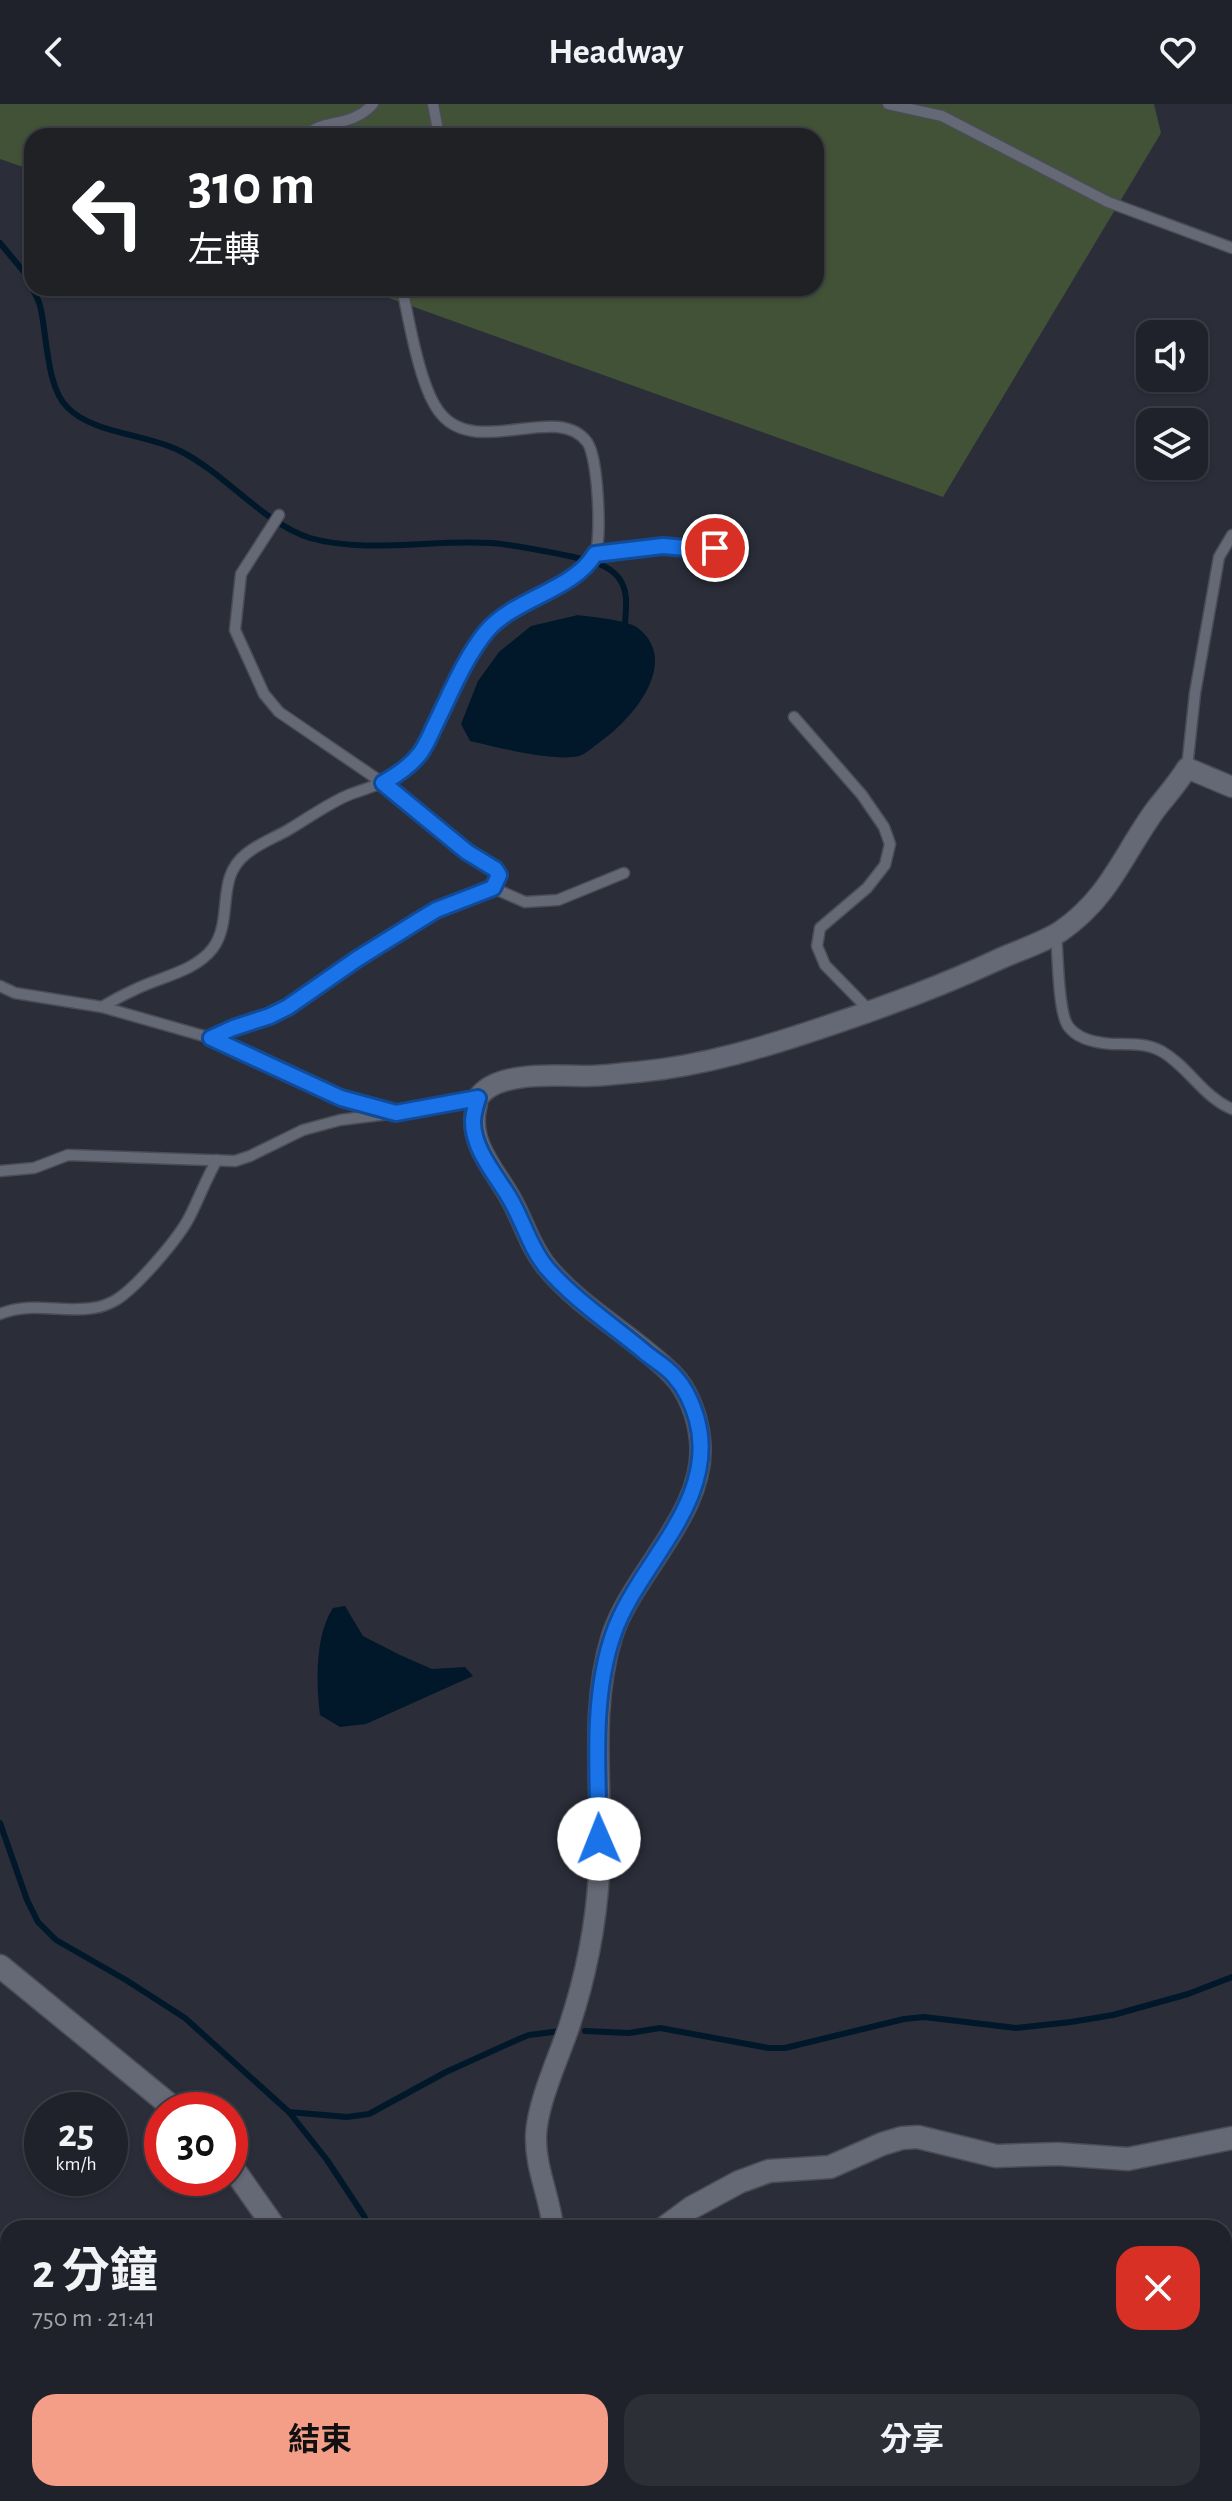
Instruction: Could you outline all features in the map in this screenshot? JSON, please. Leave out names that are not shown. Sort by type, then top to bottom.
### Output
[{"type":"street","points":[[552,2220],[535,2143],[545,2100],[571,2020],[595,1917],[600,1871],[599,1690],[613,1635],[624,1607],[691,1493],[699,1469],[701,1445],[697,1419],[675,1376],[570,1290],[547,1267],[528,1240],[512,1202],[479,1149],[473,1122],[478,1098],[496,1083],[542,1074],[591,1076],[652,1070],[756,1050],[908,999],[962,977],[1056,934],[1088,910],[1112,882],[1156,810],[1187,768],[1232,787]]},
{"type":"street","points":[[0,1966],[154,2092]]},
{"type":"street","points":[[675,2220],[739,2182],[769,2171],[830,2167],[902,2138],[918,2137],[996,2156],[1058,2154],[1128,2159],[1232,2138]]},
{"type":"street","points":[[248,2190],[269,2220]]},
{"type":"lane","points":[[316,128],[350,121],[363,115],[373,104]]},
{"type":"lane","points":[[433,104],[438,128]]},
{"type":"lane","points":[[888,104],[942,116],[1108,202],[1232,248]]},
{"type":"lane","points":[[102,1007],[135,989],[195,964],[212,948],[221,929],[227,884],[233,867],[246,854],[330,804],[383,783],[419,756],[472,652],[486,631],[545,591],[578,575],[595,554],[598,510],[593,457],[588,443],[577,433],[557,428],[516,428],[477,433],[454,426],[436,408],[418,362],[404,296]]},
{"type":"lane","points":[[211,1038],[270,1016],[436,910],[493,888],[499,875],[383,783],[279,712],[264,694],[235,630],[241,574],[279,515]]},
{"type":"lane","points":[[595,554],[663,546],[708,550],[715,548],[725,534]]},
{"type":"lane","points":[[1187,768],[1195,693],[1219,557],[1232,535]]},
{"type":"lane","points":[[794,717],[862,795],[884,827],[890,844],[885,865],[867,888],[820,928],[817,946],[825,965],[870,1011]]},
{"type":"lane","points":[[493,888],[525,902],[558,900],[624,873]]},
{"type":"lane","points":[[1056,934],[1062,1014],[1068,1028],[1083,1038],[1108,1044],[1137,1044],[1156,1048],[1173,1058],[1213,1099],[1232,1109]]},
{"type":"lane","points":[[0,986],[15,993],[102,1007],[211,1038],[341,1098],[396,1113]]},
{"type":"lane","points":[[0,1171],[34,1168],[68,1155],[235,1161],[303,1130],[340,1120],[478,1098]]},
{"type":"lane","points":[[0,1314],[21,1307],[37,1306],[89,1309],[117,1300],[155,1263],[189,1219],[202,1185],[217,1160]]},
{"type":"green space","points":[[0,104],[1154,104],[1161,133],[943,497],[383,296],[824,296],[824,128],[24,128],[24,167],[0,159]]},
{"type":"water","points":[[578,615],[633,625],[650,642],[655,657],[654,673],[648,689],[626,719],[579,756],[540,755],[470,741],[461,724],[478,681],[499,652],[531,626]]},
{"type":"water","points":[[345,1606],[363,1636],[432,1669],[465,1667],[473,1676],[366,1724],[340,1727],[320,1715],[318,1674],[320,1645],[327,1619],[333,1608]]},
{"type":"waterway","points":[[0,243],[24,272]]},
{"type":"waterway","points":[[36,296],[56,389],[68,408],[79,417],[106,429],[180,451],[197,460],[277,522],[310,538],[377,546],[491,543],[596,563],[608,568],[622,582],[626,599],[625,623]]},
{"type":"waterway","points":[[0,1823],[38,1922],[56,1940],[185,2018],[289,2112],[327,2160],[366,2220]]},
{"type":"waterway","points":[[585,2031],[629,2033],[660,2028],[769,2048],[785,2048],[904,2019],[924,2017],[1016,2028],[1071,2022],[1113,2015],[1188,1994],[1232,1977]]},
{"type":"waterway","points":[[289,2112],[347,2117],[369,2114],[446,2072],[519,2039],[561,2031]]},
{"type":"route","points":[[599,1839],[599,1690],[613,1635],[624,1607],[681,1515],[699,1469],[701,1445],[697,1419],[688,1397],[675,1376],[570,1290],[547,1267],[528,1240],[512,1202],[479,1149],[473,1122],[478,1098],[396,1113],[341,1098],[211,1038],[288,1007],[436,910],[493,888],[498,881],[499,875],[495,869],[467,852],[383,783],[419,756],[472,652],[486,631],[545,591],[578,575],[595,554],[663,546],[715,548]]}]
